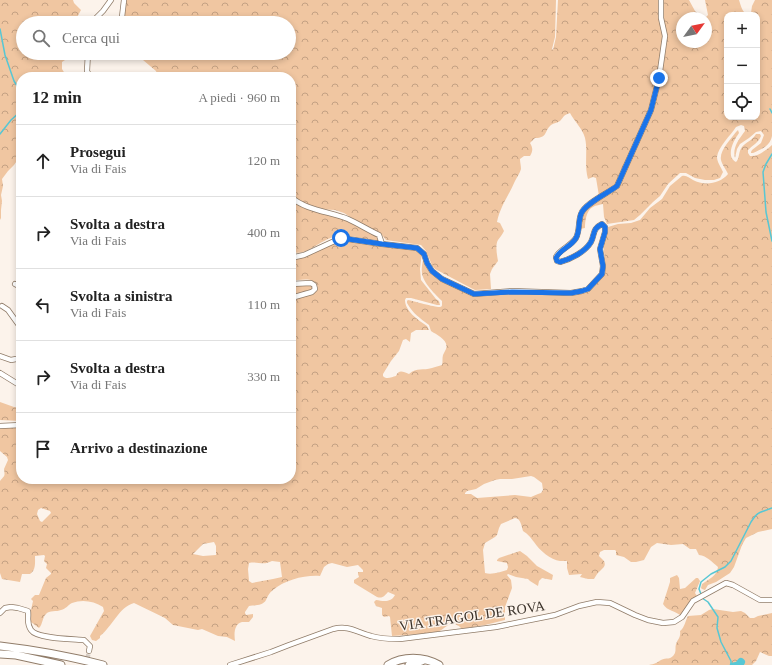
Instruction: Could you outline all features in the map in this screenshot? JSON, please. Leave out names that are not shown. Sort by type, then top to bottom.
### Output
[{"type":"highway","points":[[0,646],[18,648],[103,665]]},
{"type":"highway","points":[[0,654],[16,655],[61,665]]},
{"type":"highway","points":[[388,665],[402,659],[412,658],[434,662],[439,665]]},
{"type":"highway","points":[[409,665],[426,660]]},
{"type":"highway","points":[[417,665],[426,660]]},
{"type":"street","points":[[99,16],[104,11],[111,0]]},
{"type":"street","points":[[122,16],[124,0]]},
{"type":"street","points":[[296,257],[304,255],[341,238],[417,248],[424,254],[432,271],[442,279],[474,294],[512,292],[571,293],[588,289],[602,274],[603,266],[600,249],[605,227],[602,224],[597,226],[593,232],[591,242],[583,252],[560,262],[557,261],[556,258],[558,253],[569,247],[575,239],[578,232],[581,213],[588,205],[617,186],[651,110],[659,78],[665,36],[661,18],[661,0]]},
{"type":"street","points":[[88,60],[88,72]]},
{"type":"street","points":[[296,201],[313,209],[348,219],[379,235],[382,244]]},
{"type":"street","points":[[296,284],[311,283],[314,285],[315,289],[312,292],[296,297]]},
{"type":"street","points":[[2,306],[8,310],[16,321]]},
{"type":"street","points":[[0,356],[11,360],[16,359]]},
{"type":"street","points":[[0,373],[16,383]]},
{"type":"street","points":[[0,426],[16,425]]},
{"type":"street","name":"VIA TRAGOL DE ROVA","points":[[230,665],[341,627],[346,627],[384,639],[400,638],[496,627],[555,615],[579,606],[597,602],[610,603],[648,620],[663,623],[674,622],[682,617],[693,600],[726,583],[734,585],[760,600],[772,600]]},
{"type":"street","points":[[0,613],[5,608],[11,607],[28,611],[27,621],[31,630],[35,634],[84,640],[90,646],[90,651]]},
{"type":"green space","points":[[0,0],[73,0],[81,10],[78,16],[16,16],[16,60],[65,60],[62,62],[62,69],[64,72],[16,72],[16,162],[2,179],[3,186],[1,195],[2,201],[0,220]]},
{"type":"green space","points":[[125,0],[556,0],[555,37],[553,50],[556,37],[558,0],[660,0],[663,42],[655,88],[647,115],[615,185],[599,196],[596,178],[593,177],[588,179],[586,169],[585,138],[570,113],[560,121],[551,125],[542,137],[535,138],[530,143],[532,146],[532,153],[530,156],[524,156],[520,159],[521,170],[500,211],[497,222],[500,223],[504,231],[497,242],[496,250],[498,261],[490,274],[491,289],[475,290],[435,269],[426,251],[421,245],[386,240],[382,235],[369,229],[344,213],[335,210],[317,209],[296,198],[296,72],[156,72],[143,60],[296,60],[296,16],[122,16]]},
{"type":"green space","points":[[664,0],[689,0],[696,12],[676,12],[676,48],[712,48],[712,12],[707,12],[705,0],[739,0],[744,12],[724,12],[724,120],[760,120],[760,12],[751,12],[755,0],[772,0],[771,139],[765,147],[751,153],[752,150],[761,143],[764,135],[761,131],[756,132],[740,144],[735,158],[735,147],[745,131],[744,126],[741,125],[736,127],[722,145],[718,153],[718,161],[723,172],[720,178],[705,180],[695,178],[686,173],[680,173],[668,184],[660,196],[634,220],[607,224],[604,217],[603,204],[595,206],[589,211],[586,216],[585,228],[580,229],[583,214],[587,208],[613,192],[620,184],[630,163],[650,116],[659,89],[667,42],[663,18]]},
{"type":"green space","points":[[738,130],[739,133],[733,144],[731,152],[731,156],[736,162],[742,147],[756,134],[760,134],[761,136],[748,150],[750,156],[765,151],[772,145],[772,529],[758,532],[746,538],[730,573],[708,585],[705,590],[701,588],[702,584],[714,575],[718,567],[707,558],[699,555],[696,549],[690,549],[683,544],[671,545],[657,543],[651,547],[644,560],[636,562],[631,562],[624,557],[616,555],[615,550],[604,550],[600,552],[599,556],[604,561],[604,566],[594,579],[588,579],[580,577],[582,574],[569,575],[567,561],[553,559],[546,554],[523,531],[520,521],[515,518],[501,524],[497,535],[485,543],[483,550],[485,573],[488,574],[507,570],[507,563],[497,560],[520,551],[537,566],[553,575],[552,580],[542,578],[539,581],[538,586],[528,579],[508,574],[507,575],[511,580],[512,588],[505,607],[505,620],[462,629],[458,625],[451,624],[434,633],[392,636],[390,617],[384,617],[382,615],[382,608],[376,606],[374,602],[376,600],[389,600],[395,595],[388,592],[382,597],[377,597],[354,583],[354,580],[359,577],[358,572],[363,572],[358,565],[347,567],[332,563],[328,564],[324,567],[320,576],[308,576],[295,579],[278,586],[270,592],[265,602],[258,605],[249,606],[245,613],[246,615],[253,614],[253,617],[249,622],[242,622],[237,625],[235,641],[202,629],[198,630],[173,625],[165,618],[134,603],[129,605],[120,613],[96,641],[92,640],[90,636],[104,611],[103,607],[92,602],[76,602],[59,611],[47,613],[39,628],[31,622],[33,601],[31,599],[35,595],[39,595],[46,578],[51,574],[46,568],[47,564],[44,561],[45,556],[35,556],[35,566],[33,570],[30,574],[22,574],[20,582],[2,579],[0,573],[0,481],[4,476],[4,469],[8,460],[7,457],[0,451],[0,424],[16,425],[16,484],[296,484],[296,297],[315,292],[318,288],[311,280],[296,281],[296,257],[342,240],[410,246],[422,252],[420,269],[421,280],[439,301],[440,305],[406,298],[407,308],[416,318],[427,326],[429,330],[416,330],[411,333],[410,342],[406,339],[403,340],[399,351],[391,361],[383,376],[389,378],[396,376],[398,372],[409,374],[417,370],[442,365],[443,355],[446,349],[446,343],[444,340],[431,331],[429,325],[414,313],[407,303],[408,300],[440,307],[442,306],[442,301],[430,288],[423,277],[422,268],[424,255],[429,266],[439,275],[474,293],[582,291],[604,274],[606,267],[604,243],[608,227],[640,220],[650,208],[662,199],[670,186],[682,176],[687,176],[697,182],[702,183],[712,183],[721,180],[728,174],[722,162],[721,156],[726,145]],"holes":[[[531,476],[542,483],[543,490],[541,493],[531,497],[515,495],[477,498],[471,494],[465,494],[467,491],[476,489],[495,480]],[[41,508],[50,511],[51,513],[42,522],[37,514],[38,510]],[[214,542],[216,546],[216,555],[203,556],[193,554],[203,544]],[[272,561],[280,562],[282,577],[252,583],[249,581],[249,563],[263,563]]]},
{"type":"green space","points":[[296,201],[332,213],[379,235],[379,240],[347,236],[332,237],[309,250],[297,253]]},
{"type":"green space","points":[[296,284],[312,284],[313,288],[311,290],[296,294]]},
{"type":"green space","points":[[0,402],[16,407],[16,421],[0,420]]},
{"type":"green space","points":[[677,575],[679,578],[680,589],[685,588],[696,578],[700,581],[695,593],[697,596],[690,602],[681,616],[663,604],[670,578]]},
{"type":"green space","points":[[713,609],[733,612],[741,611],[750,618],[772,613],[772,656],[760,652],[756,661],[752,665],[649,665],[663,659],[670,658],[673,655],[680,636],[680,631],[688,616],[701,615]]},
{"type":"waterway","points":[[0,29],[5,55],[16,84]]},
{"type":"waterway","points":[[770,109],[772,113]]},
{"type":"waterway","points":[[0,134],[16,116]]},
{"type":"waterway","points":[[772,154],[763,172],[766,212],[772,241]]},
{"type":"waterway","points":[[701,594],[699,589],[701,582],[711,574],[725,567],[731,561],[756,515],[772,508]]},
{"type":"waterway","points":[[702,598],[708,602],[718,617],[717,628],[721,642],[731,661],[731,665]]},
{"type":"waterway","points":[[732,665],[741,662]]},
{"type":"tunnel","points":[[86,665],[89,651]]},
{"type":"route","points":[[341,238],[417,248],[424,254],[432,271],[442,279],[474,294],[512,292],[571,293],[588,289],[602,274],[603,266],[600,249],[605,232],[605,227],[602,224],[597,226],[593,232],[591,242],[583,252],[560,262],[557,261],[556,258],[558,253],[569,247],[575,239],[578,232],[581,213],[588,205],[617,186],[651,110],[659,78]]}]
